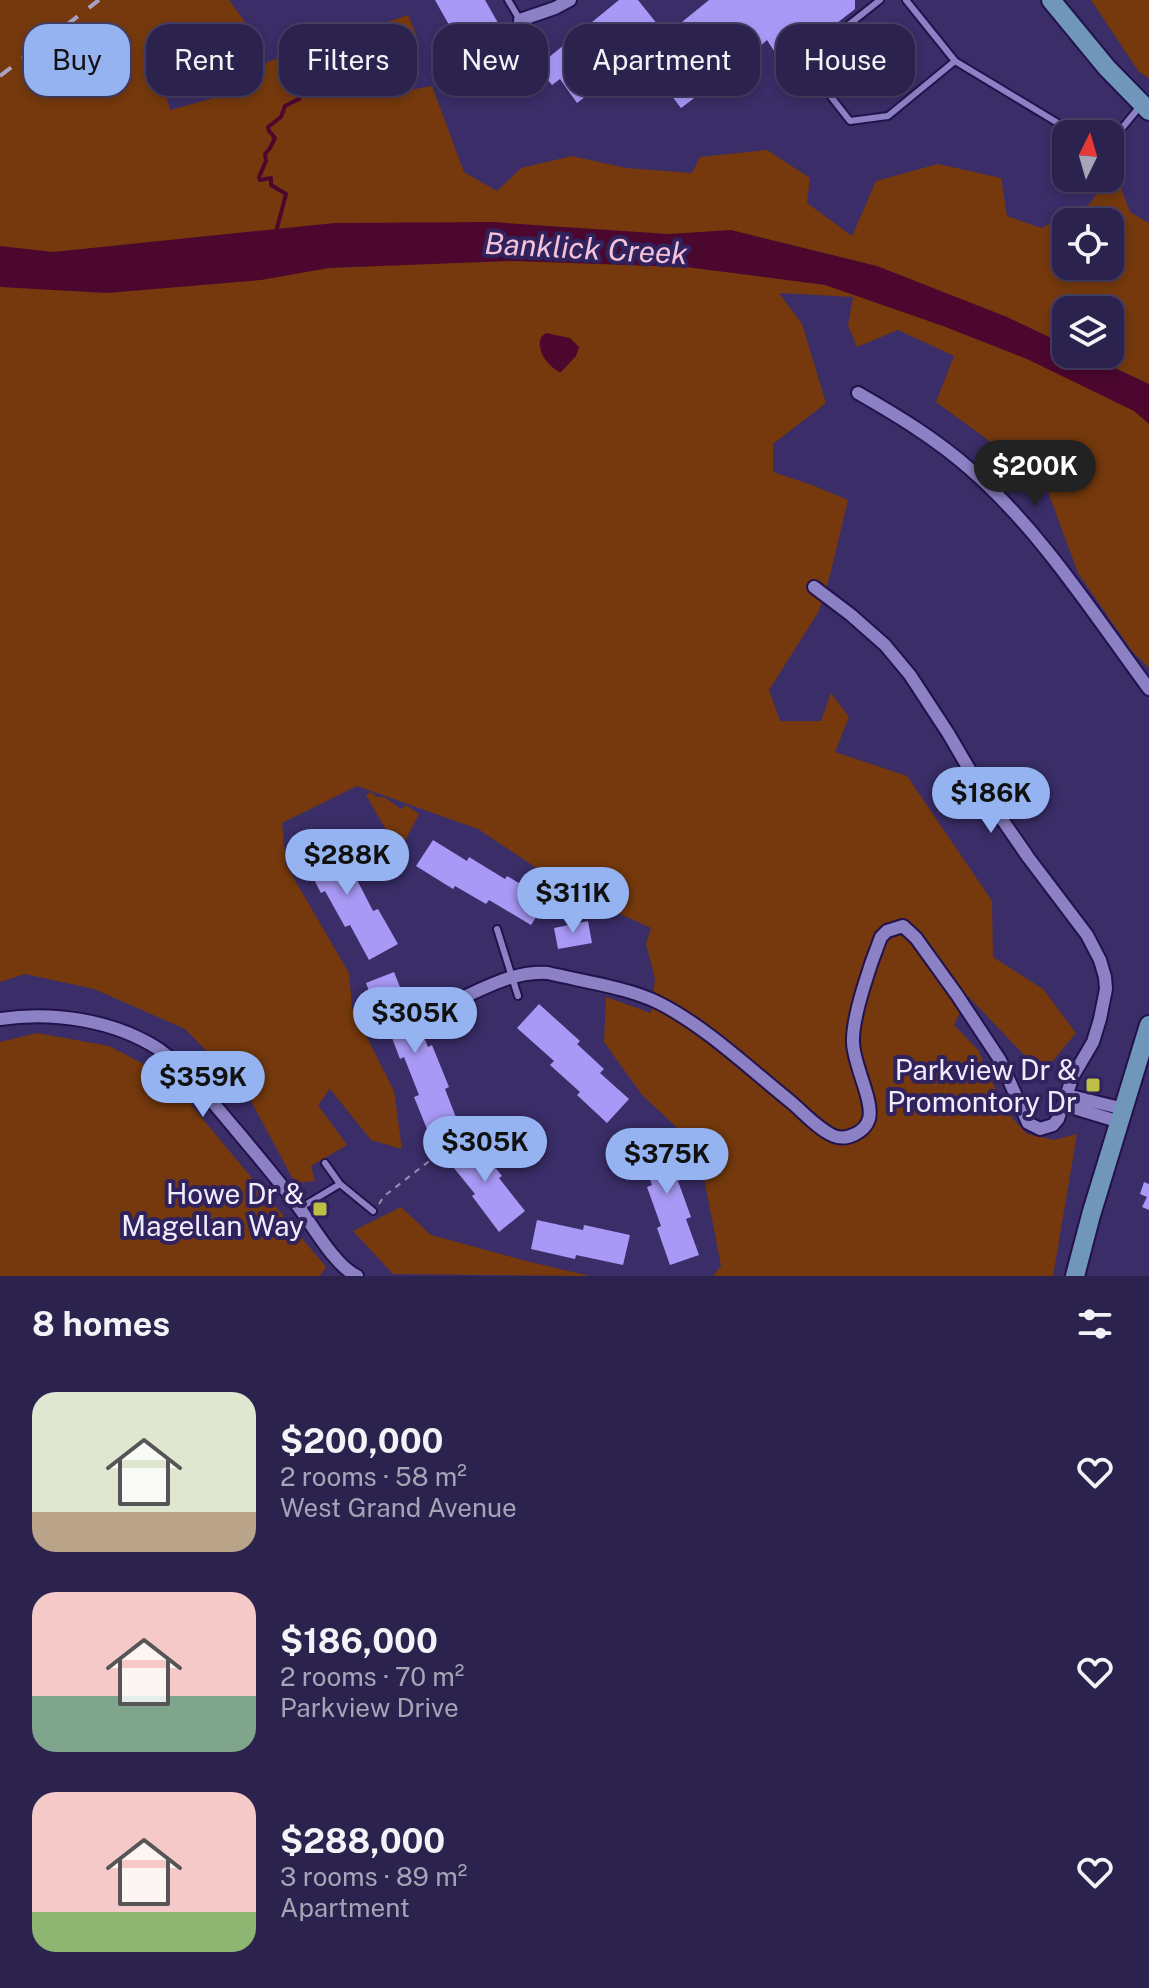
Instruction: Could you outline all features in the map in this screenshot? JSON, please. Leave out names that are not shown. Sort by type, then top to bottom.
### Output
[{"type":"main road","points":[[1051,0],[1107,68],[1146,108]]},
{"type":"main road","points":[[1075,1276],[1149,1025]]},
{"type":"street","points":[[520,20],[570,0]]},
{"type":"street","points":[[858,393],[921,430],[1007,504],[1042,544],[1149,689]]},
{"type":"street","points":[[445,1006],[512,977],[534,972],[645,997],[691,1022],[811,1120],[835,1136],[846,1137],[862,1130],[869,1120],[870,1107],[855,1062],[852,1044],[854,1027],[881,937],[887,931],[903,926],[916,938],[1000,1060],[1028,1123],[1040,1129],[1048,1128],[1058,1119],[1073,1076],[1093,1042],[1104,1008],[1105,977],[1100,960],[1087,936],[979,786],[910,675],[885,645],[814,587]]},
{"type":"street","points":[[0,1019],[45,1016],[71,1019],[134,1036],[159,1050],[193,1078],[351,1275]]},
{"type":"street","points":[[1066,1100],[1122,1116]]},
{"type":"lane","points":[[508,0],[520,20]]},
{"type":"lane","points":[[880,0],[803,61],[850,121],[888,116],[955,61]]},
{"type":"lane","points":[[906,0],[955,61],[1053,120]]},
{"type":"lane","points":[[1124,126],[1146,108]]},
{"type":"lane","points":[[497,929],[518,996]]},
{"type":"lane","points":[[325,1163],[340,1184],[373,1211]]},
{"type":"lane","points":[[300,1208],[340,1184]]},
{"type":"path","points":[[373,1211],[384,1196],[448,1149],[479,1129],[494,1124]]},
{"type":"shaded area","points":[[0,0],[229,0],[246,24],[146,24],[146,96],[166,96],[170,110],[221,96],[263,96],[263,67],[279,58],[279,96],[417,96],[417,89],[432,86],[433,96],[436,96],[464,172],[497,191],[521,168],[572,156],[626,168],[692,173],[700,157],[767,150],[810,178],[807,203],[852,236],[876,181],[938,164],[1001,178],[1007,216],[1041,228],[1052,222],[1052,280],[1124,280],[1124,208],[1081,208],[1091,203],[1097,192],[1122,192],[1130,212],[1149,223],[1149,668],[1132,651],[1078,573],[1044,481],[936,402],[954,356],[898,330],[857,347],[848,325],[853,297],[779,293],[802,324],[826,403],[773,444],[773,472],[848,500],[819,611],[769,690],[780,721],[821,721],[831,693],[849,717],[835,752],[907,776],[992,901],[993,957],[1043,989],[1076,1033],[1042,1074],[968,996],[954,1025],[978,1050],[1005,1110],[1027,1134],[1054,1140],[1077,1134],[1053,1276],[713,1276],[721,1266],[698,1147],[642,1095],[604,1042],[606,997],[651,1013],[655,979],[646,944],[651,928],[574,893],[478,829],[357,786],[282,823],[286,865],[349,973],[352,1008],[394,1091],[402,1149],[371,1140],[330,1089],[318,1105],[347,1145],[311,1166],[315,1181],[295,1183],[245,1090],[185,1029],[94,989],[25,974],[0,982]]},
{"type":"shaded area","points":[[1091,0],[1149,0],[1149,78],[1139,72]]},
{"type":"shaded area","points":[[408,15],[412,24],[381,24]]},
{"type":"shaded area","points":[[371,792],[401,809],[406,805],[419,814],[399,852],[366,795]]},
{"type":"shaded area","points":[[37,1033],[109,1046],[167,1076],[326,1267],[320,1276],[0,1276],[0,1042]]},
{"type":"shaded area","points":[[401,1207],[431,1235],[590,1276],[393,1274],[353,1231]]},
{"type":"water","name":"Banklick Creek","points":[[491,222],[668,234],[731,230],[877,266],[1007,317],[1052,338],[1052,368],[1115,368],[1149,384],[1149,424],[1134,411],[1027,359],[825,285],[686,267],[513,261],[329,268],[261,280],[107,293],[0,287],[0,246],[53,252],[335,223]]},
{"type":"water","points":[[546,333],[570,338],[579,347],[576,356],[561,372],[550,366],[541,352],[541,337]]},
{"type":"building","points":[[435,0],[485,0],[499,24],[448,24]]},
{"type":"building","points":[[619,0],[638,0],[657,24],[590,24]]},
{"type":"building","points":[[709,0],[855,0],[855,9],[836,24],[776,24],[776,54],[767,40],[760,46],[760,24],[680,24]]},
{"type":"building","points":[[564,45],[564,85],[560,79],[552,85],[548,80],[548,58]]},
{"type":"building","points":[[572,96],[586,96],[577,103]]},
{"type":"building","points":[[672,96],[697,96],[681,108]]},
{"type":"building","points":[[327,833],[350,876],[354,874],[373,911],[378,909],[398,944],[369,960],[350,925],[345,927],[325,891],[321,893],[298,849]]},
{"type":"building","points":[[433,840],[467,861],[469,857],[547,900],[531,925],[489,900],[486,904],[455,886],[453,889],[416,866]]},
{"type":"building","points":[[588,921],[592,943],[558,949],[554,928]]},
{"type":"building","points":[[394,972],[428,1047],[432,1045],[449,1087],[445,1089],[460,1128],[431,1139],[414,1097],[419,1095],[404,1057],[400,1059],[386,1022],[381,1023],[366,983]]},
{"type":"building","points":[[539,1004],[580,1041],[577,1044],[604,1069],[600,1073],[629,1099],[607,1123],[577,1095],[580,1092],[550,1065],[554,1061],[517,1028]]},
{"type":"building","points":[[664,1128],[682,1179],[678,1181],[691,1217],[686,1219],[699,1255],[670,1265],[647,1187],[652,1185],[635,1138]]},
{"type":"building","points":[[471,1137],[525,1211],[499,1232],[472,1196],[475,1194],[445,1157]]},
{"type":"building","points":[[1144,1182],[1149,1184],[1149,1210],[1142,1207],[1147,1197],[1140,1194]]},
{"type":"building","points":[[537,1220],[583,1230],[584,1225],[630,1235],[623,1265],[531,1249]]},
{"type":"waterway","points":[[277,228],[286,194],[271,185],[271,178],[260,180],[259,177],[266,161],[265,154],[275,138],[268,127],[281,117],[285,106],[300,96]]},
{"type":"railway","points":[[0,76],[99,0]]},
{"type":"place","name":"Parkview Dr & Promontory Dr","points":[[1093,1085]]},
{"type":"place","name":"Howe Dr & Magellan Way","points":[[320,1209]]}]
